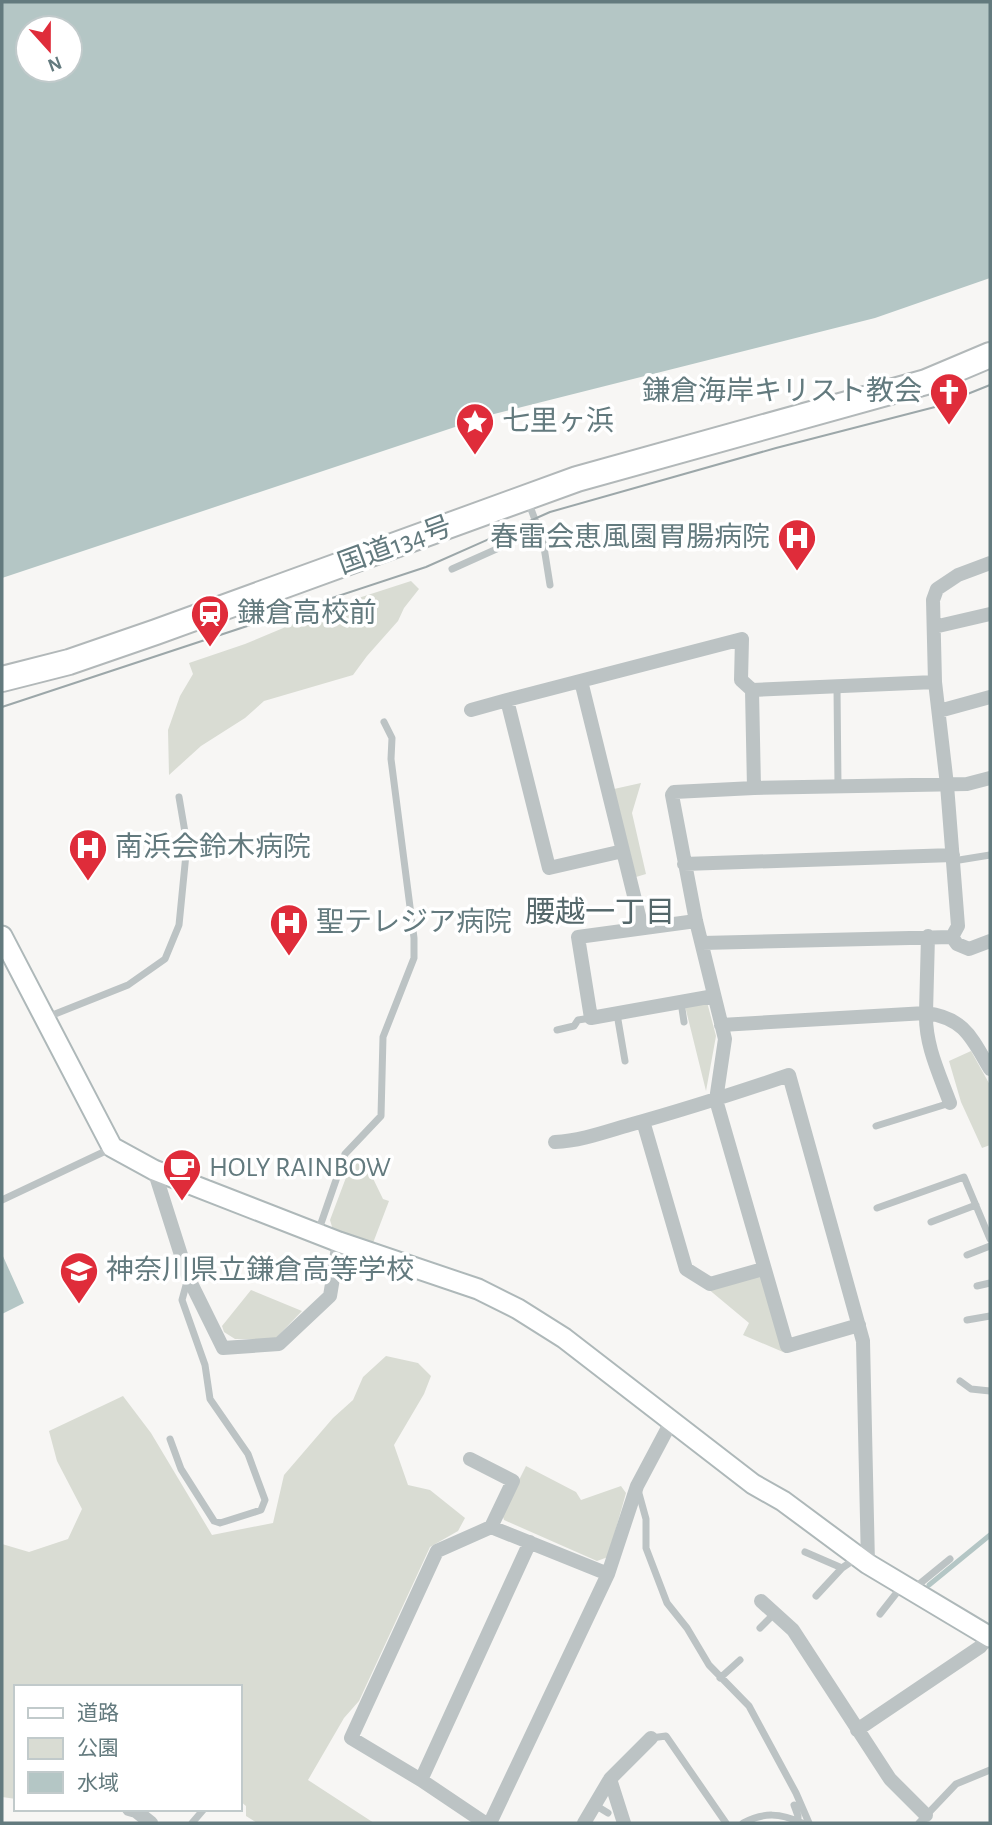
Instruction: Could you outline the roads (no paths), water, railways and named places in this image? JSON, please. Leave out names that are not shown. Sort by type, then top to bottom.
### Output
[{"type":"highway","name":"国道134号","points":[[2,679],[69,662],[156,632],[527,497],[639,461],[926,382],[990,355]]},
{"type":"street","points":[[952,937],[958,926],[947,785],[935,682],[933,600],[937,589],[958,575],[990,563]]},
{"type":"street","points":[[934,627],[990,614]]},
{"type":"street","points":[[471,710],[742,639],[741,680],[752,690],[935,682]]},
{"type":"street","points":[[581,681],[642,928]]},
{"type":"street","points":[[752,690],[754,788]]},
{"type":"street","points":[[939,710],[990,698]]},
{"type":"street","points":[[507,700],[549,869],[623,851]]},
{"type":"street","points":[[859,1325],[787,1346],[716,1100],[724,1039],[696,921],[672,794],[754,788],[967,784],[990,778]]},
{"type":"street","points":[[684,864],[953,858]]},
{"type":"street","points":[[696,921],[578,937],[591,1018],[714,996]]},
{"type":"street","points":[[928,936],[925,1032],[950,1103]]},
{"type":"street","points":[[702,943],[952,937]]},
{"type":"street","points":[[952,937],[957,944],[969,949],[990,942]]},
{"type":"street","points":[[4,948],[45,1018],[112,1147],[154,1170],[339,1242],[478,1289],[518,1309],[564,1338],[753,1484],[783,1501],[863,1560],[990,1636],[980,1647],[857,1730]]},
{"type":"street","points":[[721,1025],[926,1013],[943,1015],[956,1021],[971,1037],[990,1069]]},
{"type":"street","points":[[555,1142],[569,1142],[643,1121],[789,1075],[863,1341],[863,1560]]},
{"type":"street","points":[[643,1121],[685,1269],[710,1284],[763,1269]]},
{"type":"street","points":[[154,1170],[188,1277],[223,1348],[279,1344],[330,1296],[339,1242]]},
{"type":"street","points":[[470,1459],[513,1481],[491,1527],[438,1551],[351,1738],[488,1823],[608,1574],[637,1486],[671,1422]]},
{"type":"street","points":[[491,1527],[608,1574]]},
{"type":"street","points":[[421,1780],[530,1542]]},
{"type":"street","points":[[761,1601],[793,1630],[857,1730],[923,1819]]},
{"type":"street","points":[[584,1823],[610,1779],[651,1738]]},
{"type":"street","points":[[610,1779],[624,1823]]},
{"type":"street","points":[[136,1811],[151,1823]]},
{"type":"lane","points":[[527,497],[539,530],[550,585]]},
{"type":"lane","points":[[452,569],[539,530]]},
{"type":"lane","points":[[837,688],[838,786]]},
{"type":"lane","points":[[317,1233],[345,1154],[381,1116],[383,1037],[414,958],[414,938],[391,759],[392,738],[384,722]]},
{"type":"lane","points":[[45,1018],[128,985],[165,959],[179,925],[187,844],[179,797]]},
{"type":"lane","points":[[953,858],[990,855]]},
{"type":"lane","points":[[681,1002],[684,1022]]},
{"type":"lane","points":[[617,1014],[625,1061]]},
{"type":"lane","points":[[557,1030],[574,1026],[579,1020],[591,1018]]},
{"type":"lane","points":[[876,1126],[950,1103]]},
{"type":"lane","points":[[2,1200],[112,1147]]},
{"type":"lane","points":[[877,1208],[964,1177],[990,1239]]},
{"type":"lane","points":[[931,1222],[976,1205]]},
{"type":"lane","points":[[967,1255],[990,1246]]},
{"type":"lane","points":[[170,1439],[181,1469],[214,1521],[220,1523],[261,1510],[265,1500],[248,1454],[210,1399],[205,1365],[181,1300],[188,1277]]},
{"type":"lane","points":[[977,1286],[990,1283]]},
{"type":"lane","points":[[967,1320],[990,1316]]},
{"type":"lane","points":[[960,1381],[971,1389],[990,1391]]},
{"type":"lane","points":[[637,1486],[646,1519],[646,1548],[667,1603],[691,1634],[709,1665],[749,1706],[796,1793],[809,1823]]},
{"type":"lane","points":[[805,1552],[842,1568]]},
{"type":"lane","points":[[880,1615],[907,1588],[950,1559]]},
{"type":"lane","points":[[816,1596],[842,1568],[863,1560]]},
{"type":"lane","points":[[760,1628],[774,1614]]},
{"type":"lane","points":[[720,1678],[740,1660]]},
{"type":"lane","points":[[651,1738],[666,1736],[726,1823]]},
{"type":"lane","points":[[923,1819],[956,1784],[990,1770]]},
{"type":"lane","points":[[595,1805],[608,1813]]},
{"type":"lane","points":[[794,1805],[800,1822]]},
{"type":"lane","points":[[743,1823],[762,1814],[800,1822]]},
{"type":"water","points":[[2,2],[990,2],[990,278],[875,318],[494,414],[2,578]]},
{"type":"water","points":[[2,1254],[24,1303],[2,1314]]},
{"type":"waterway","points":[[929,1585],[990,1535]]},
{"type":"tram line","points":[[2,707],[426,567],[550,512],[776,448],[935,407],[990,385]]},
{"type":"place","name":"鎌倉海岸キリスト教会","points":[[949,426]]},
{"type":"place","name":"七里ヶ浜","points":[[475,456]]},
{"type":"place","name":"春雷会恵風園胃腸病院","points":[[797,572]]},
{"type":"place","name":"鎌倉高校前","points":[[210,648]]},
{"type":"place","name":"南浜会鈴木病院","points":[[88,882]]},
{"type":"place","name":"聖テレジア病院","points":[[289,957]]},
{"type":"place","name":"HOLY RAINBOW","points":[[182,1202]]},
{"type":"place","name":"神奈川県立鎌倉高等学校","points":[[79,1305]]},
{"type":"district","name":"腰越一丁目","points":[[600,913]]}]
